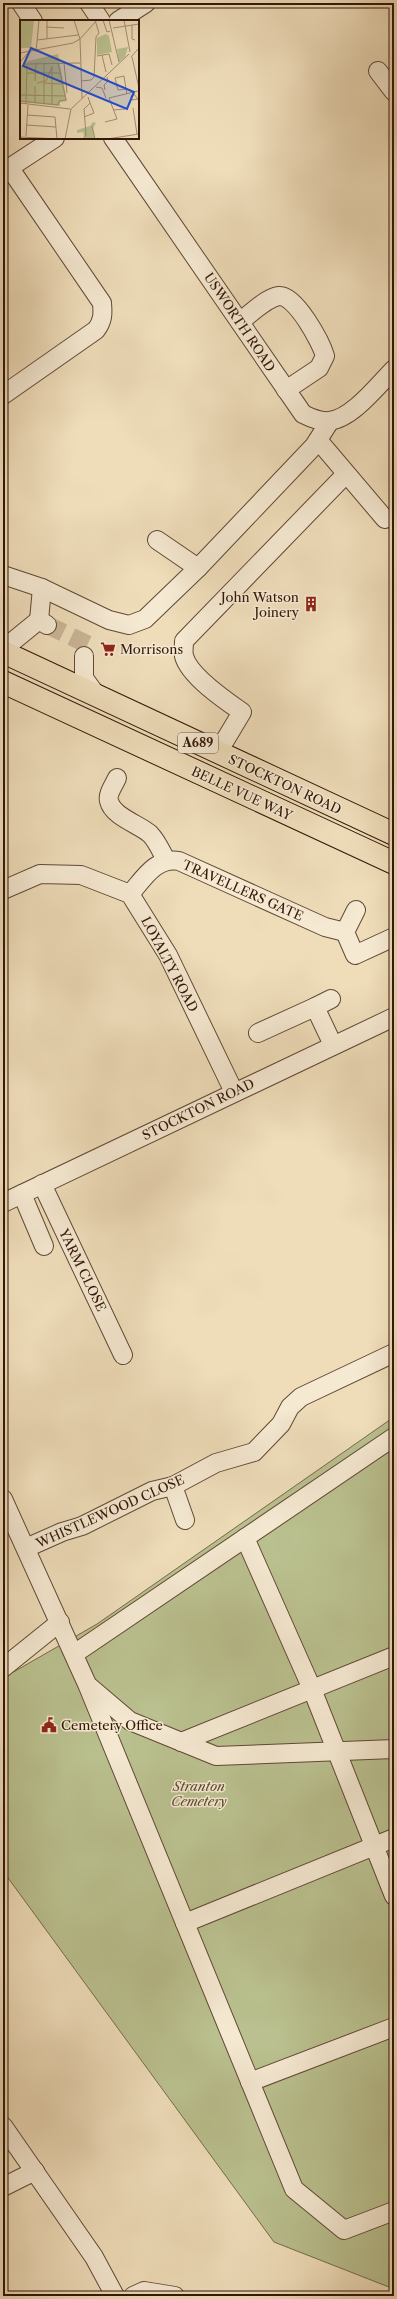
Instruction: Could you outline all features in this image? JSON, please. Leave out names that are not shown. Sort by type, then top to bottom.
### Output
[{"type":"highway","name":"STOCKTON ROAD","points":[[3,652],[394,834]]},
{"type":"highway","name":"BELLE VUE WAY","points":[[3,682],[394,863]]},
{"type":"street","points":[[89,3],[100,20]]},
{"type":"street","points":[[120,20],[146,3]]},
{"type":"street","points":[[378,71],[394,92]]},
{"type":"street","points":[[3,395],[96,330],[102,322],[102,303],[6,170],[52,139]]},
{"type":"street","name":"USWORTH ROAD","points":[[115,139],[303,414],[316,420],[330,421]]},
{"type":"street","points":[[240,322],[271,299],[279,296],[287,297],[295,303],[322,347],[325,356],[319,368],[286,390]]},
{"type":"street","points":[[11,578],[42,588],[109,620],[129,625],[145,619],[198,568],[318,440],[330,421],[349,414],[394,369]]},
{"type":"street","points":[[318,440],[385,519]]},
{"type":"street","points":[[218,752],[242,712],[192,670],[184,657],[184,641],[346,474]]},
{"type":"street","points":[[157,540],[198,568]]},
{"type":"street","points":[[3,643],[12,642],[43,622],[42,588]]},
{"type":"street","points":[[84,656],[84,678],[97,696]]},
{"type":"street","points":[[117,778],[108,797],[109,803],[119,813],[152,836],[166,860]]},
{"type":"street","name":"TRAVELLERS GATE","points":[[130,894],[153,868],[166,860],[179,861],[325,927],[345,932]]},
{"type":"street","points":[[3,890],[40,874],[81,875],[130,894]]},
{"type":"street","name":"LOYALTY ROAD","points":[[130,894],[168,955],[234,1092]]},
{"type":"street","points":[[356,910],[345,932],[355,955],[394,937]]},
{"type":"street","points":[[258,1033],[331,999]]},
{"type":"street","points":[[315,1007],[333,1045]]},
{"type":"street","name":"STOCKTON ROAD","points":[[3,1203],[394,1017]]},
{"type":"street","name":"YARM CLOSE","points":[[42,1184],[123,1355]]},
{"type":"street","points":[[22,1194],[44,1246]]},
{"type":"street","name":"WHISTLEWOOD CLOSE","points":[[26,1548],[62,1532],[82,1526],[147,1493],[173,1486],[216,1463],[254,1452],[281,1424],[290,1407],[301,1397],[394,1353]]},
{"type":"street","points":[[71,1646],[245,1538],[394,1437]]},
{"type":"street","points":[[173,1486],[185,1520]]},
{"type":"street","points":[[3,1499],[71,1646],[294,2190],[344,2230],[394,2211]]},
{"type":"street","points":[[245,1538],[312,1689],[394,1896]]},
{"type":"street","points":[[3,1668],[60,1622]]},
{"type":"street","points":[[181,1742],[394,1656]]},
{"type":"street","points":[[87,1684],[130,1721],[216,1756],[394,1749]]},
{"type":"street","points":[[185,1923],[394,1838]]},
{"type":"street","points":[[250,2082],[394,2027]]},
{"type":"street","points":[[3,2126],[94,2257],[115,2296]]},
{"type":"street","points":[[3,2187],[35,2172]]},
{"type":"street","points":[[133,2296],[144,2291],[175,2296]]},
{"type":"green space","name":"Stranton Cemetery","points":[[394,1417],[394,2289],[274,2242],[3,1871],[3,1678],[97,1624]]},
{"type":"tunnel","points":[[47,625],[89,645],[84,656]]},
{"type":"place","name":"John Watson Joinery","points":[[311,604]]},
{"type":"place","name":"Morrisons","points":[[108,649]]},
{"type":"place","name":"Cemetery Office","points":[[49,1725]]}]
